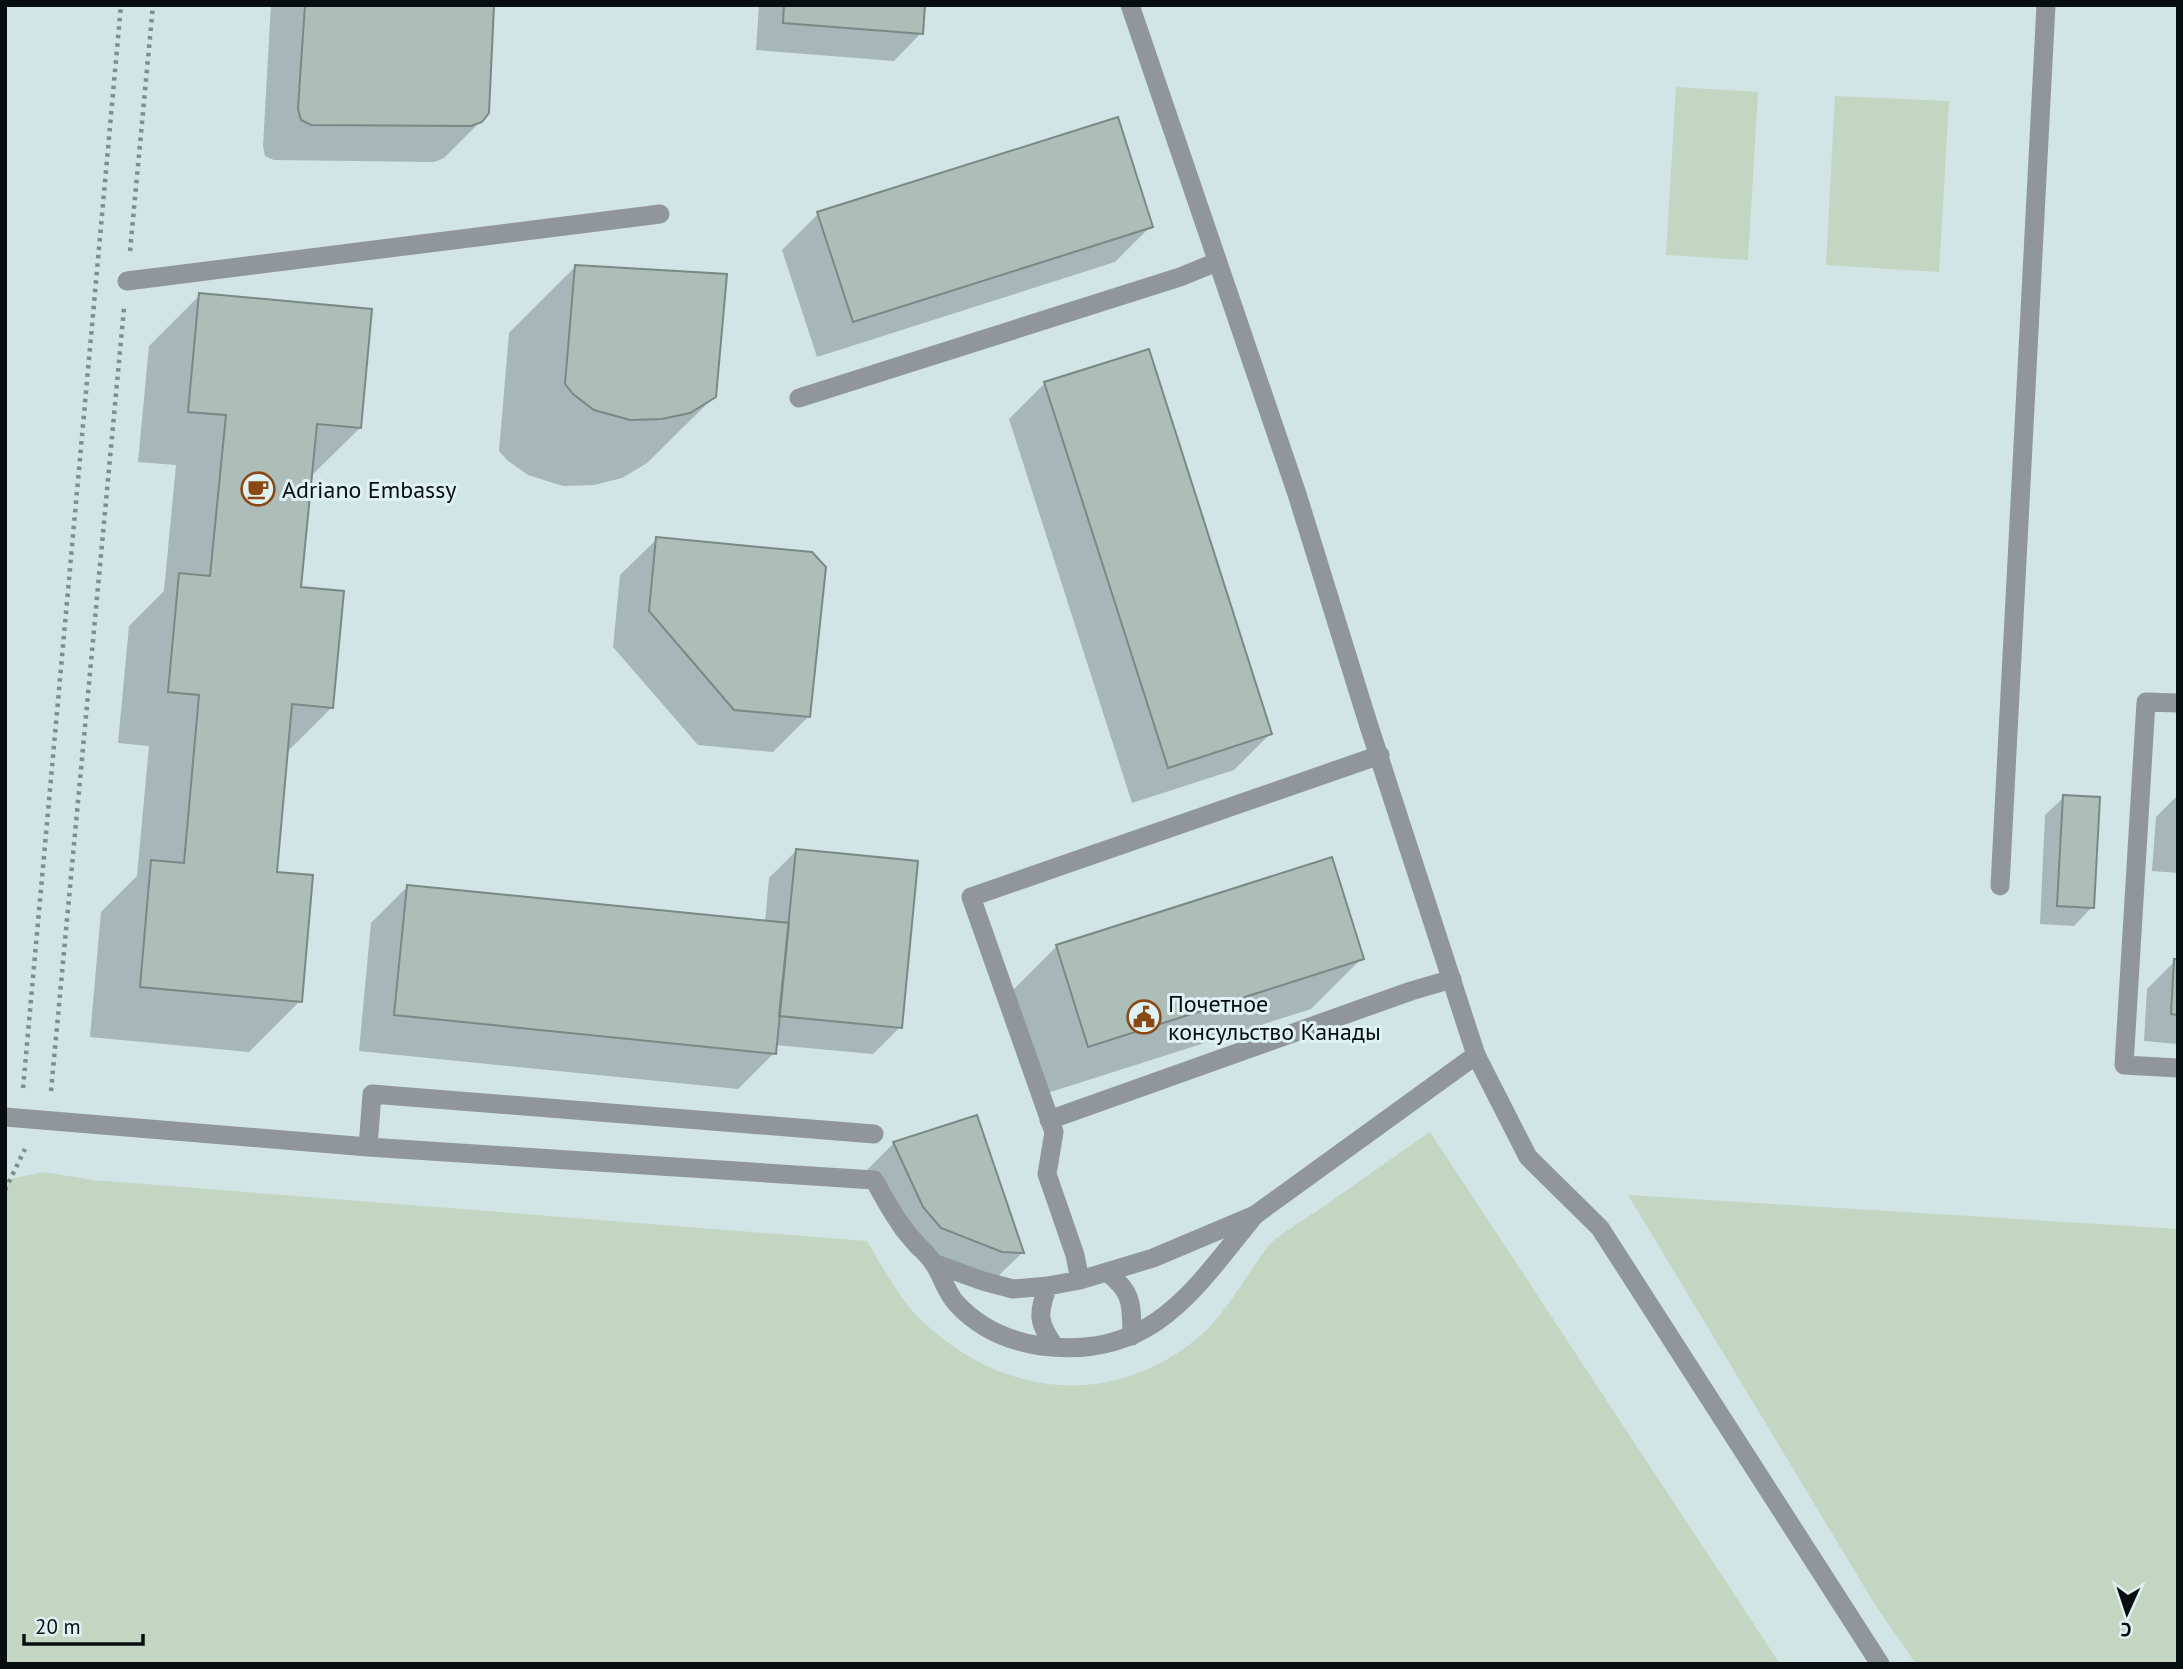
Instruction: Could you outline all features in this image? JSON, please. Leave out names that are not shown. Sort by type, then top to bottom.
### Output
[{"type":"street","points":[[1130,5],[1297,494],[1476,1055],[1528,1157],[1600,1228],[1880,1664]]},
{"type":"street","points":[[2000,886],[2046,5]]},
{"type":"street","points":[[127,281],[660,214]]},
{"type":"street","points":[[799,398],[1180,277],[1217,262]]},
{"type":"street","points":[[2178,704],[2146,702],[2124,1065],[2178,1068]]},
{"type":"street","points":[[1080,1280],[1075,1255],[1047,1174],[1054,1132],[971,897],[1380,755]]},
{"type":"street","points":[[1049,1120],[1411,991],[1452,979]]},
{"type":"street","points":[[933,1263],[1013,1289],[1080,1280],[1153,1258],[1255,1215],[1476,1055]]},
{"type":"street","points":[[368,1147],[372,1094],[874,1134]]},
{"type":"street","points":[[10,1117],[368,1147],[874,1180],[903,1229],[933,1263],[956,1303],[991,1332],[1020,1343],[1055,1347],[1097,1346],[1132,1336],[1170,1312],[1193,1291],[1255,1215]]},
{"type":"street","points":[[1107,1272],[1121,1284],[1130,1297],[1132,1336]]},
{"type":"street","points":[[1048,1286],[1041,1303],[1040,1319],[1043,1330],[1055,1347]]},
{"type":"path","points":[[10,1117],[22,1096],[121,5]]},
{"type":"path","points":[[5,1190],[50,1096],[153,5]]},
{"type":"green space","points":[[1676,87],[1758,92],[1748,260],[1666,255]]},
{"type":"green space","points":[[1835,96],[1949,101],[1939,272],[1826,265]]},
{"type":"green space","points":[[1430,1132],[1780,1664],[5,1664],[5,1180],[44,1172],[93,1180],[867,1241],[910,1308],[948,1343],[982,1364],[1018,1378],[1054,1385],[1091,1384],[1128,1377],[1164,1361],[1199,1337],[1221,1313],[1273,1241]]},
{"type":"green space","points":[[1628,1195],[2178,1229],[2178,1664],[1916,1664],[1874,1603]]},
{"type":"building","points":[[305,5],[494,5],[489,113],[482,122],[471,126],[311,125],[301,120],[298,109]]},
{"type":"building","points":[[784,5],[925,5],[923,34],[783,23]]},
{"type":"building","points":[[1118,117],[1153,227],[853,322],[817,212]]},
{"type":"building","points":[[575,265],[727,274],[716,397],[690,413],[662,419],[630,420],[594,410],[573,394],[565,384]]},
{"type":"building","points":[[199,293],[372,309],[361,428],[317,424],[301,587],[344,591],[333,708],[292,704],[277,872],[313,875],[302,1002],[140,987],[151,860],[184,863],[199,695],[168,692],[179,573],[210,576],[226,415],[188,412]]},
{"type":"building","points":[[1149,349],[1272,734],[1168,768],[1044,382]]},
{"type":"building","points":[[656,537],[812,552],[826,567],[810,717],[734,710],[649,611]]},
{"type":"building","points":[[2063,795],[2100,797],[2094,908],[2057,906]]},
{"type":"building","points":[[796,849],[918,861],[902,1028],[779,1016]]},
{"type":"building","points":[[1332,857],[1364,959],[1088,1047],[1056,945]]},
{"type":"building","points":[[407,885],[789,923],[776,1054],[394,1015]]},
{"type":"building","points":[[2174,959],[2178,959],[2178,1015],[2171,1014]]},
{"type":"building","points":[[977,1115],[1024,1253],[1002,1252],[941,1228],[923,1207],[893,1142]]},
{"type":"place","name":"Adriano Embassy","points":[[258,489]]},
{"type":"place","name":"Почетное консульство Канады","points":[[1144,1017]]}]
